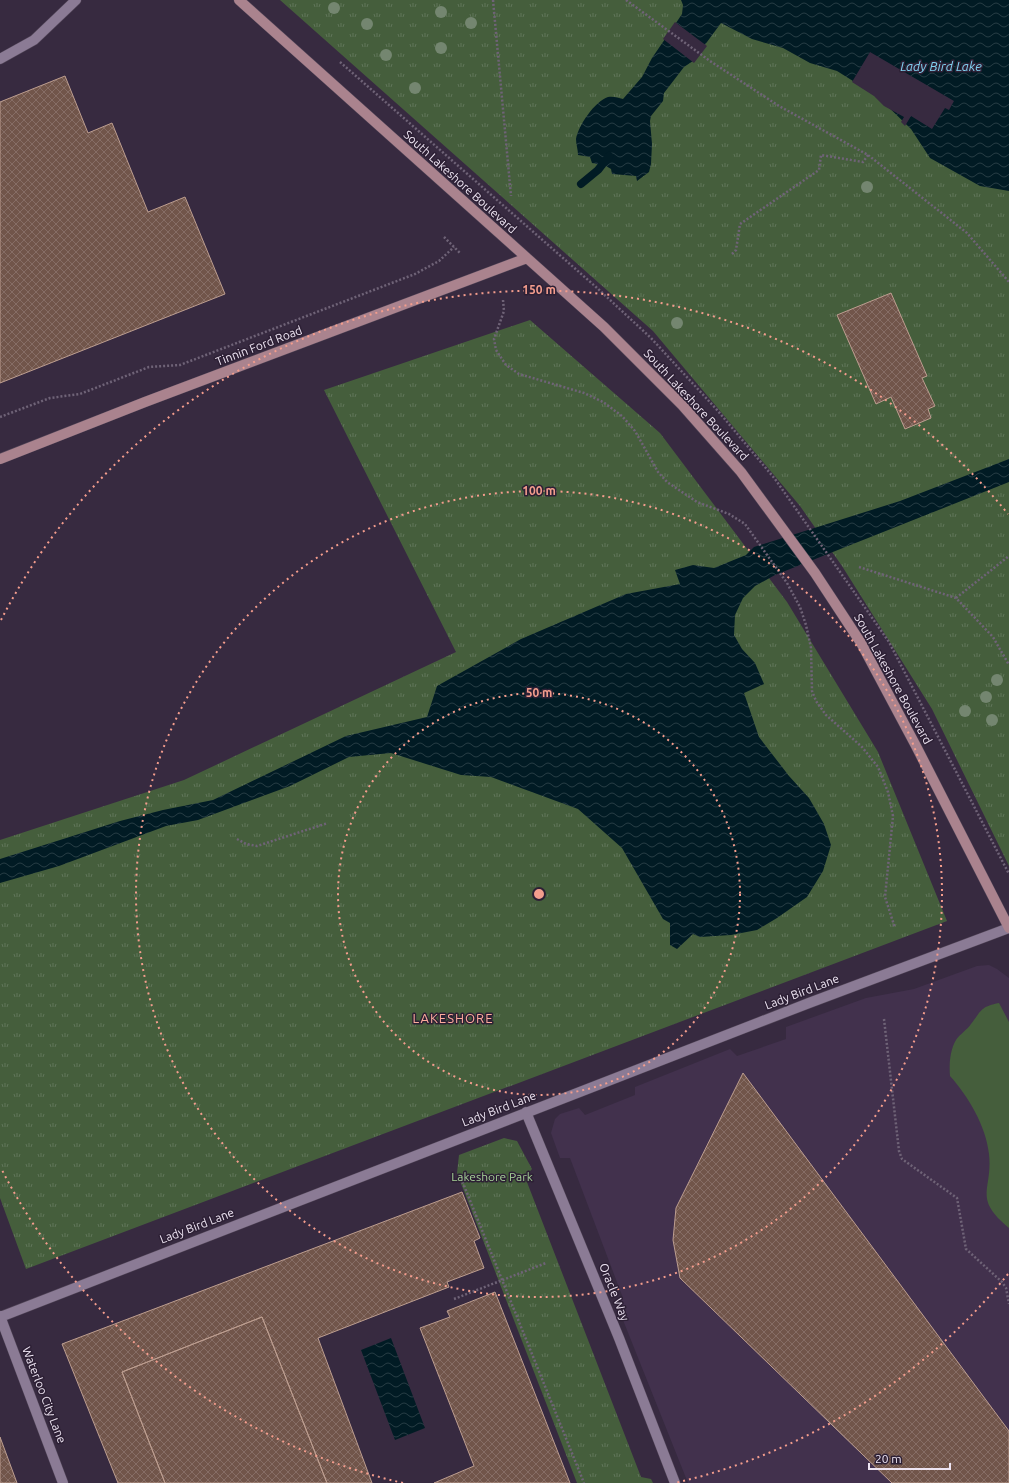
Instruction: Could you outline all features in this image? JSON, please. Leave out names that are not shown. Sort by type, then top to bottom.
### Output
[{"type":"main road","name":"South Lakeshore Boulevard","points":[[239,0],[465,205],[604,327],[682,406],[741,472],[815,573],[861,643],[916,746],[1009,928]]},
{"type":"main road","name":"Tinnin Ford Road","points":[[0,459],[145,402],[527,258]]},
{"type":"street","points":[[0,59],[34,40],[76,0]]},
{"type":"street","name":"Lady Bird Lane","points":[[0,1316],[809,1003],[1009,928]]},
{"type":"street","name":"Oracle Way","points":[[526,1112],[619,1338],[675,1483]]},
{"type":"street","name":"Waterloo City Lane","points":[[0,1316],[63,1483]]},
{"type":"path","points":[[493,0],[511,196]]},
{"type":"path","points":[[626,0],[710,61],[779,106],[868,154],[967,233],[1009,282]]},
{"type":"path","points":[[339,61],[596,287],[651,338],[718,411],[775,479],[889,642],[1009,874]]},
{"type":"path","points":[[732,254],[736,250],[740,224],[819,170],[821,155],[863,162],[868,154]]},
{"type":"path","points":[[444,237],[460,253]]},
{"type":"path","points":[[0,417],[50,398],[80,394],[149,367],[180,365],[415,274],[439,262],[454,247]]},
{"type":"path","points":[[503,300],[504,311],[494,339],[496,350],[506,365],[519,374],[584,393],[603,402],[622,416],[635,431],[658,472],[667,482],[697,502],[729,514],[745,524],[787,583],[800,607],[806,625],[811,648],[812,691],[816,700],[826,715],[862,747],[878,767],[888,792],[893,816],[885,897],[895,928]]},
{"type":"path","points":[[956,598],[1009,556]]},
{"type":"path","points":[[859,567],[956,598],[993,637],[1009,665]]},
{"type":"path","points":[[237,839],[246,844],[257,846],[328,823]]},
{"type":"path","points":[[884,1019],[899,1151],[902,1159],[957,1198],[966,1249],[1002,1282],[1006,1288],[1009,1304]]},
{"type":"path","points":[[461,1178],[584,1483]]},
{"type":"path","points":[[454,1299],[546,1263]]},
{"type":"shaded area","points":[[989,965],[1009,978],[1009,1483],[688,1483],[617,1305],[623,1298],[570,1158],[560,1158],[551,1133],[555,1119],[560,1114],[579,1108],[585,1115],[635,1095],[635,1087],[730,1049],[737,1056],[786,1039],[786,1027],[866,998],[914,989],[977,966]]},
{"type":"green space","points":[[280,0],[784,0],[1009,102],[1009,866],[932,709],[842,566],[800,506],[653,331]]},
{"type":"green space","points":[[530,320],[660,433],[787,602],[878,752],[947,921],[26,1269],[0,1198],[0,840],[184,780],[456,652],[324,390]]},
{"type":"green space","points":[[999,1003],[1009,1022],[1009,1228],[991,1209],[987,1201],[989,1154],[980,1122],[969,1102],[950,1076],[951,1053],[956,1040],[982,1010],[988,1006]]},
{"type":"green space","name":"Lakeshore Park","points":[[504,1138],[517,1141],[532,1169],[525,1177],[641,1477],[651,1479],[653,1483],[577,1483],[457,1173],[459,1155]]},
{"type":"water","name":"Lady Bird Lake","points":[[681,0],[1009,0],[1009,191],[980,186],[930,158],[911,129],[875,94],[837,71],[810,63],[783,48],[752,39],[721,23],[693,61],[684,67],[664,93],[663,101],[651,116],[652,144],[649,172],[637,181],[636,176],[612,174],[611,169],[606,166],[592,163],[590,157],[578,155],[576,139],[584,121],[603,99],[614,97],[623,99],[642,77],[652,58],[682,14],[683,5]]},
{"type":"water","points":[[1009,459],[1009,482],[775,575],[755,586],[743,598],[735,615],[734,635],[742,649],[755,663],[764,684],[744,693],[759,737],[789,776],[809,798],[824,824],[831,845],[823,871],[807,897],[757,930],[731,935],[700,937],[693,934],[677,949],[670,945],[670,923],[663,919],[622,848],[578,809],[491,777],[461,775],[391,753],[349,757],[290,786],[198,820],[166,826],[59,866],[0,883],[0,859],[120,821],[163,810],[213,800],[346,736],[427,717],[437,686],[521,639],[626,594],[680,584],[675,570],[693,565],[714,568],[746,555],[754,547],[900,501]]},
{"type":"water","points":[[391,1338],[425,1428],[395,1440],[361,1350]]},
{"type":"pier","points":[[675,22],[707,46],[694,63],[663,39]]},
{"type":"pier","points":[[870,52],[954,101],[949,110],[945,108],[932,129],[911,116],[905,126],[901,122],[904,117],[884,106],[874,96],[852,82]]},
{"type":"building","points":[[65,76],[88,133],[112,123],[148,212],[185,197],[225,294],[0,383],[0,102]]},
{"type":"building","points":[[891,293],[927,376],[922,378],[935,406],[928,409],[931,418],[905,429],[891,397],[876,404],[837,315]]},
{"type":"building","points":[[743,1073],[1009,1431],[1009,1483],[892,1483],[680,1278],[673,1240],[676,1208]]},
{"type":"building","points":[[462,1192],[480,1238],[474,1241],[484,1268],[447,1282],[449,1287],[318,1338],[372,1483],[327,1483],[262,1317],[122,1372],[165,1483],[118,1483],[62,1344]]},
{"type":"building","points":[[495,1292],[570,1483],[434,1483],[474,1466],[420,1328],[450,1317],[447,1311]]},
{"type":"building","points":[[262,1317],[327,1483],[165,1483],[122,1372]]},
{"type":"building","points":[[0,1437],[17,1483],[0,1483]]},
{"type":"waterway","points":[[581,184],[598,170],[609,156]]},
{"type":"district","name":"LAKESHORE","points":[[453,1018]]}]
